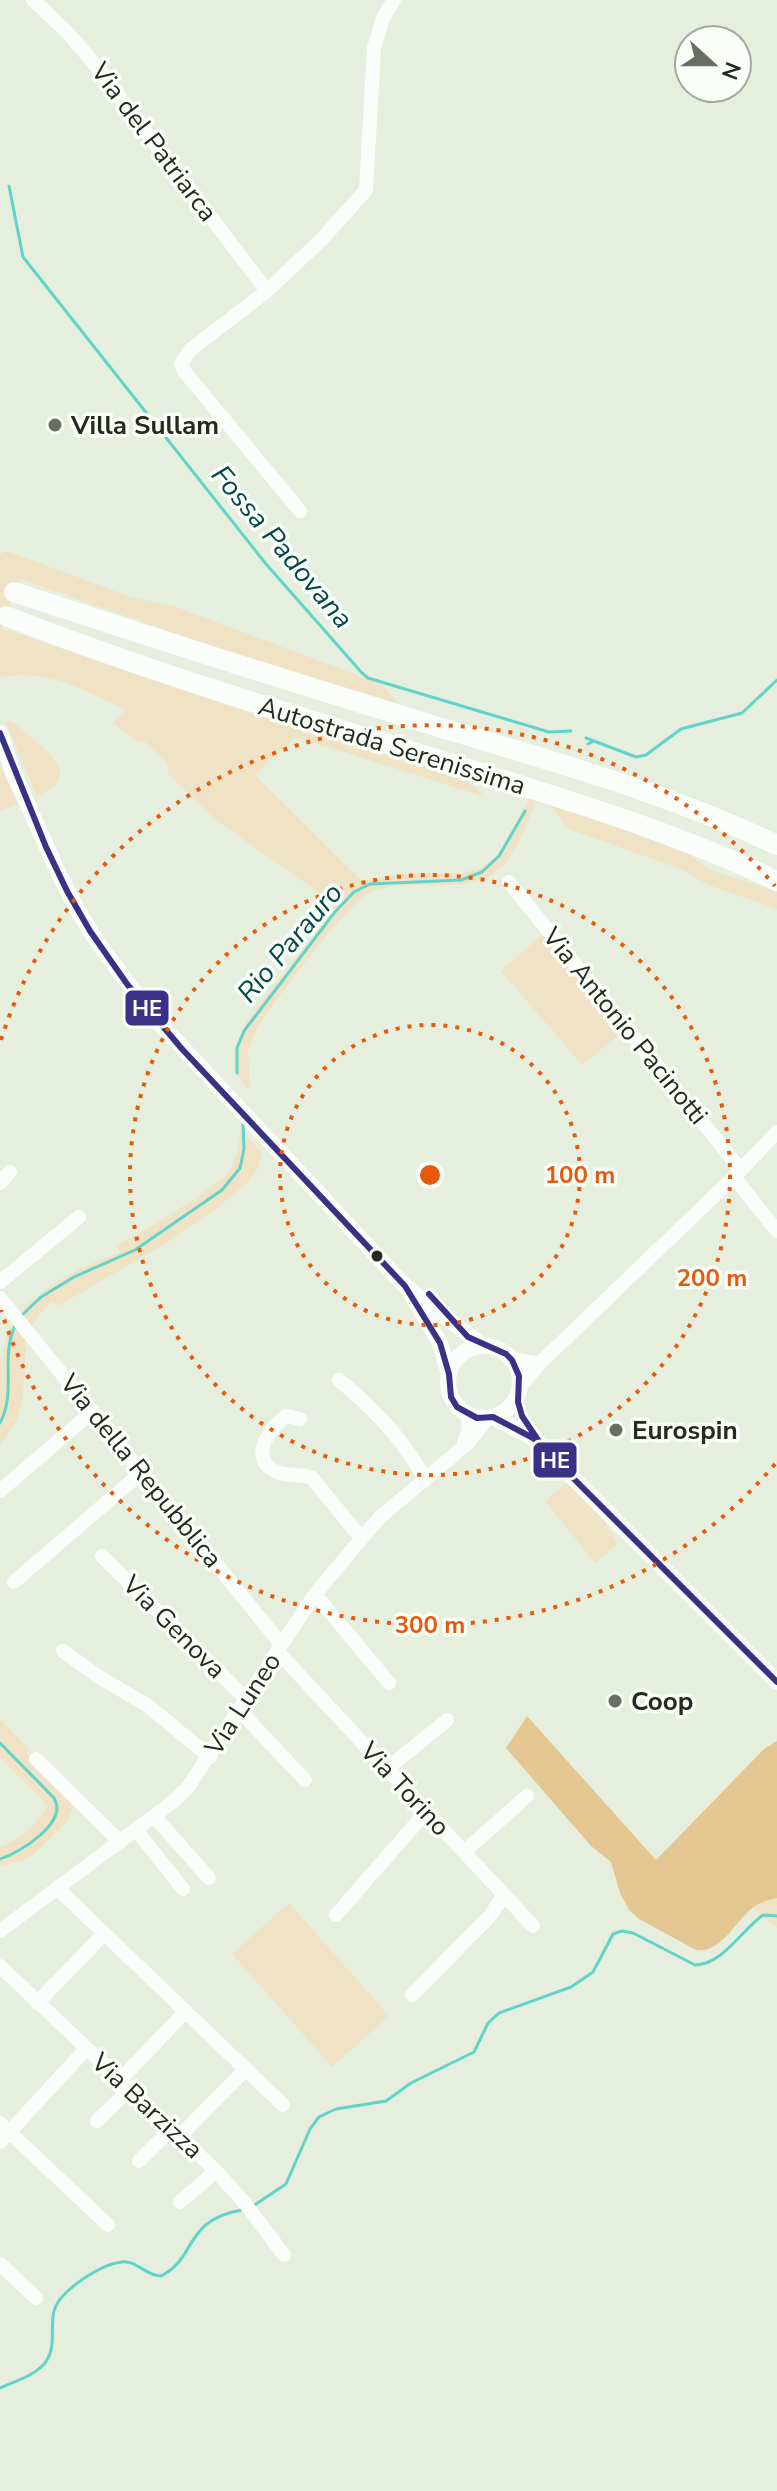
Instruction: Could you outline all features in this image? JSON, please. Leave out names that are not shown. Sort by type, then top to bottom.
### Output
[{"type":"highway","name":"Autostrada Serenissima","points":[[14,592],[205,655],[562,765],[777,845]]},
{"type":"highway","name":"Autostrada Serenissima","points":[[6,616],[185,681],[611,814],[777,881]]},
{"type":"main road","points":[[0,733],[13,772],[78,911],[123,978],[182,1049],[405,1286],[483,1346]]},
{"type":"main road","points":[[0,754],[13,772]]},
{"type":"main road","points":[[405,1286],[431,1326],[449,1374],[451,1397],[467,1414],[490,1418],[533,1438]]},
{"type":"main road","points":[[449,1374],[461,1354],[471,1348],[495,1348],[512,1359],[519,1373],[524,1422],[533,1438],[777,1682]]},
{"type":"main road","points":[[490,1418],[506,1411],[519,1392]]},
{"type":"street","name":"Via del Patriarca","points":[[33,0],[68,33],[100,72],[267,291]]},
{"type":"street","points":[[300,511],[181,364],[190,350],[267,291],[322,239],[366,190],[374,48],[383,18],[394,0]]},
{"type":"street","name":"Via Antonio Pacinotti","points":[[509,882],[738,1173],[777,1231]]},
{"type":"street","points":[[519,1392],[539,1364],[777,1132]]},
{"type":"street","points":[[0,1282],[79,1217]]},
{"type":"street","name":"Via della Repubblica","points":[[0,1298],[279,1647]]},
{"type":"street","points":[[512,1359],[539,1364]]},
{"type":"street","points":[[339,1380],[363,1399],[393,1432],[425,1480]]},
{"type":"street","points":[[0,1491],[93,1411]]},
{"type":"street","points":[[459,1450],[468,1435],[467,1414]]},
{"type":"street","points":[[300,1419],[286,1416],[267,1433],[262,1448],[266,1461],[280,1473],[312,1478],[361,1538]]},
{"type":"street","name":"Via Luneo","points":[[0,1931],[136,1830],[188,1787],[315,1594],[387,1510],[459,1450],[490,1418]]},
{"type":"street","points":[[14,1582],[142,1472]]},
{"type":"street","name":"Via Genova","points":[[102,1556],[243,1704],[305,1780]]},
{"type":"street","points":[[315,1594],[389,1683]]},
{"type":"street","name":"Via Torino","points":[[279,1647],[533,1926]]},
{"type":"street","points":[[63,1651],[99,1677],[147,1705],[210,1757]]},
{"type":"street","points":[[387,1769],[447,1720]]},
{"type":"street","points":[[36,1759],[120,1842]]},
{"type":"street","points":[[464,1852],[527,1796]]},
{"type":"street","points":[[336,1915],[426,1812]]},
{"type":"street","points":[[154,1816],[209,1878]]},
{"type":"street","points":[[136,1830],[183,1889]]},
{"type":"street","points":[[57,1888],[283,2105]]},
{"type":"street","points":[[412,1995],[490,1916],[504,1895]]},
{"type":"street","points":[[37,2003],[104,1934]]},
{"type":"street","name":"Via Barzizza","points":[[0,1966],[216,2171],[284,2255]]},
{"type":"street","points":[[97,2121],[186,2011]]},
{"type":"street","points":[[86,2049],[3,2132],[108,2225]]},
{"type":"street","points":[[139,2161],[246,2069]]},
{"type":"street","points":[[180,2202],[216,2171]]},
{"type":"street","points":[[0,2264],[36,2298]]},
{"type":"shaded area","points":[[7,551],[131,597],[176,607],[381,684],[400,704],[240,656],[20,579],[1,628],[247,712],[465,779],[486,797],[295,737],[255,775],[363,882],[402,874],[462,873],[481,868],[498,855],[530,799],[536,801],[509,858],[486,877],[470,883],[389,887],[375,890],[358,901],[310,956],[257,1029],[248,1051],[248,1090],[236,1066],[235,1053],[242,1032],[334,908],[321,894],[220,823],[168,774],[167,763],[143,740],[139,743],[113,723],[126,710],[80,688],[50,678],[0,677],[0,554]]},
{"type":"shaded area","points":[[8,720],[43,747],[60,769],[57,783],[37,796],[6,723]]},
{"type":"shaded area","points":[[0,766],[18,804],[2,810],[0,810]]},
{"type":"shaded area","points":[[550,805],[631,832],[690,855],[711,870],[777,892],[777,909],[706,884],[681,869],[569,829]]},
{"type":"shaded area","points":[[544,933],[623,1031],[582,1065],[501,971]]},
{"type":"shaded area","points":[[240,1130],[262,1152],[258,1168],[246,1184],[170,1241],[58,1306],[53,1301],[37,1317],[25,1352],[21,1408],[14,1426],[0,1444],[0,1357],[2,1362],[8,1335],[17,1317],[28,1304],[57,1282],[121,1252],[115,1245],[175,1211],[223,1178],[234,1161]]},
{"type":"shaded area","points":[[567,1482],[602,1518],[617,1544],[595,1563],[545,1501]]},
{"type":"shaded area","points":[[527,1716],[656,1860],[764,1749],[777,1741],[777,1898],[758,1904],[722,1940],[706,1950],[696,1950],[639,1919],[629,1910],[620,1893],[611,1862],[591,1846],[506,1748]]},
{"type":"shaded area","points":[[0,1719],[29,1749],[27,1753],[71,1802],[72,1810],[66,1823],[33,1855],[0,1866],[0,1847],[27,1830],[48,1806],[0,1758]]},
{"type":"shaded area","points":[[777,1898],[777,1928],[753,1908]]},
{"type":"shaded area","points":[[289,1903],[389,2016],[332,2067],[232,1954]]},
{"type":"waterway","name":"Fossa Padovana","points":[[9,186],[23,257],[266,564],[362,673],[368,678],[549,732],[571,731]]},
{"type":"waterway","name":"Rio Parauro","points":[[588,744],[594,741],[636,757],[646,755],[681,729],[742,713],[777,680]]},
{"type":"waterway","name":"Fossa Padovana","points":[[586,738],[594,741]]},
{"type":"waterway","name":"Rio Parauro","points":[[237,1073],[237,1048],[244,1031],[335,912],[354,892],[370,884],[461,880],[482,872],[499,856],[525,811]]},
{"type":"waterway","name":"Rio Parauro","points":[[21,1316],[41,1297],[74,1277],[135,1250],[222,1190],[240,1168],[244,1149],[243,1124]]},
{"type":"waterway","name":"Rio Parauro","points":[[0,1423],[7,1399],[9,1350],[15,1326]]},
{"type":"waterway","name":"Rio Parauro","points":[[0,1743],[54,1798],[57,1807],[55,1817],[40,1835],[0,1859]]},
{"type":"waterway","points":[[253,2206],[286,2184],[310,2129],[319,2117],[336,2109],[386,2101],[411,2083],[474,2052],[488,2023],[499,2013],[571,1987],[593,1972],[613,1934],[622,1931],[633,1933],[695,1965],[705,1964],[723,1953],[763,1915],[777,1916]]},
{"type":"waterway","points":[[0,2388],[32,2374],[47,2360],[51,2349],[54,2311],[72,2287],[103,2268],[122,2262],[132,2263],[161,2276],[181,2259],[200,2230],[223,2215],[242,2210]]},
{"type":"transit line","name":"HE","points":[[0,733],[46,847],[90,931],[127,984],[182,1049],[405,1286],[440,1343],[449,1374],[451,1397],[457,1407],[477,1418],[493,1417],[533,1438],[777,1682]]},
{"type":"transit line","name":"HE","points":[[429,1294],[468,1337],[506,1354],[512,1360],[519,1376],[518,1402],[522,1416],[542,1446]]},
{"type":"place","name":"Villa Sullam","points":[[55,425]]},
{"type":"place","name":"Eurospin","points":[[616,1430]]},
{"type":"place","name":"Coop","points":[[615,1701]]}]
